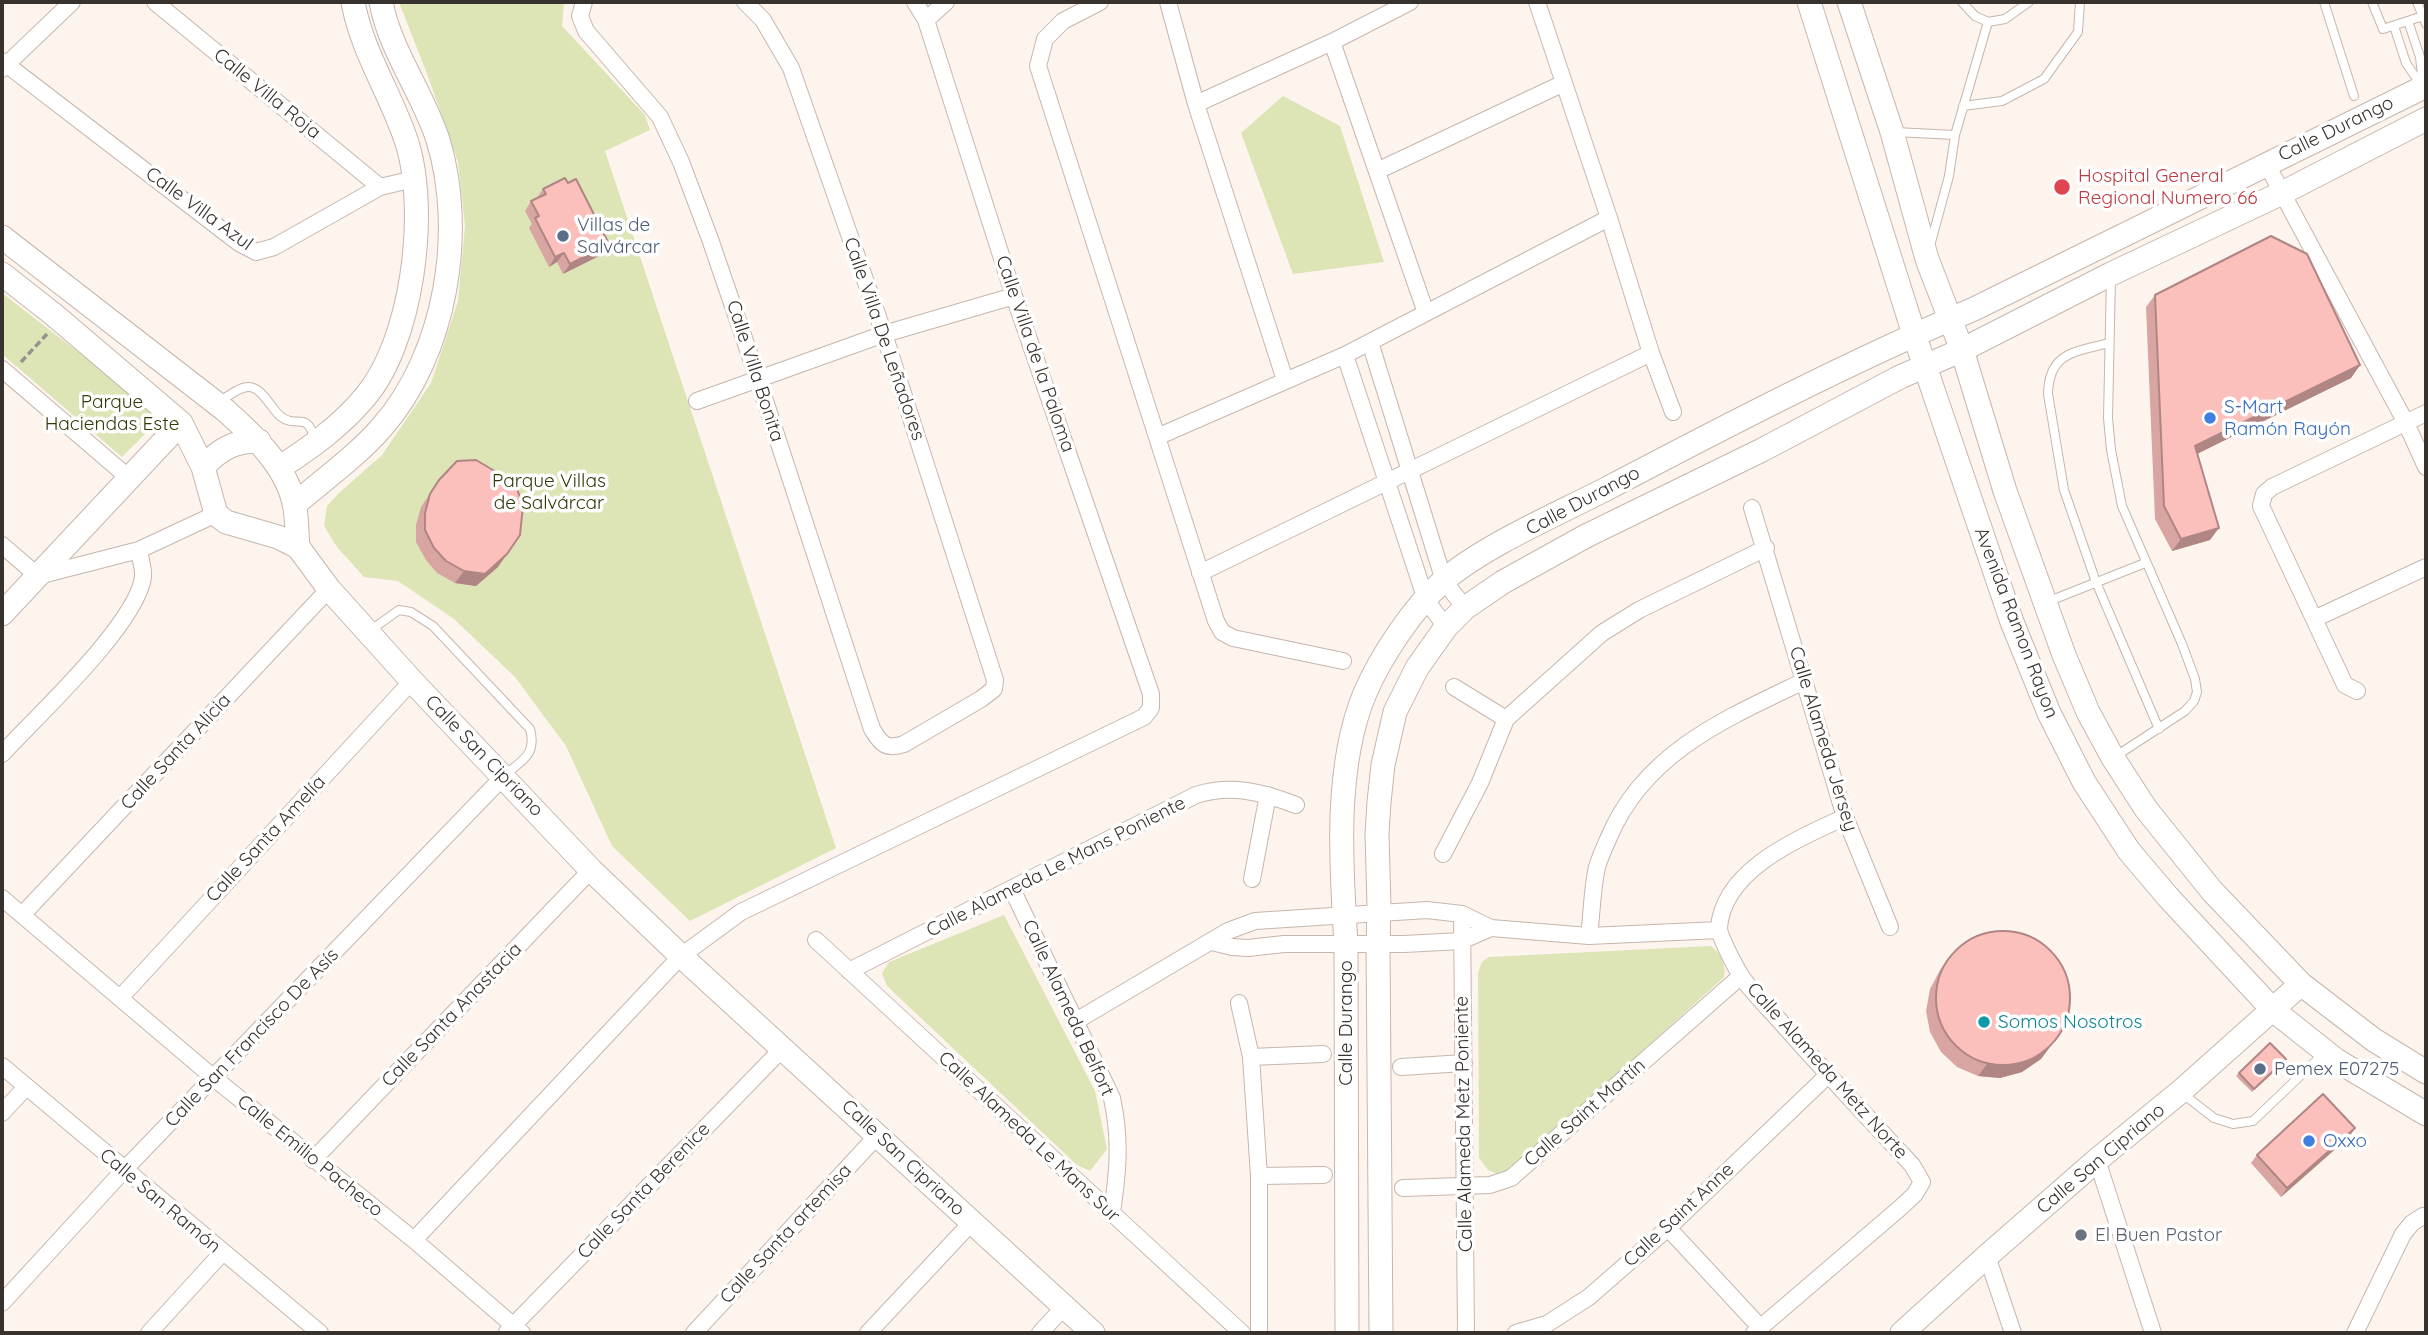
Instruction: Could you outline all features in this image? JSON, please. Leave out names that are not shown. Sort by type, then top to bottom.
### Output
[{"type":"main road","points":[[279,468],[316,443],[366,396],[385,365],[402,325],[417,225],[414,178],[408,148],[360,30],[353,2]]},
{"type":"main road","name":"Avenida Ramon Rayon","points":[[1809,2],[1914,334],[2012,622],[2049,713],[2084,782],[2129,851],[2273,1010],[2326,1052],[2426,1114]]},
{"type":"main road","name":"Avenida Ramon Rayon","points":[[1849,2],[1892,132],[1927,259],[1951,318],[2005,491],[2044,603],[2088,712],[2113,758],[2146,809],[2212,891],[2301,984],[2374,1040],[2426,1072]]},
{"type":"main road","points":[[294,505],[380,429],[397,408],[412,385],[430,344],[442,295],[451,231],[447,175],[437,138],[379,4]]},
{"type":"main road","name":"Calle Durango","points":[[1347,1333],[1344,792],[1351,741],[1365,694],[1390,646],[1426,600],[1444,581],[1488,551],[1568,508],[1914,334],[2266,163],[2425,90]]},
{"type":"main road","name":"Calle Durango","points":[[1381,1333],[1378,823],[1382,765],[1395,712],[1417,668],[1446,627],[1465,608],[1503,583],[1586,536],[1925,366],[1962,351],[2111,274],[2284,192],[2426,119]]},
{"type":"main road","points":[[2,237],[216,403],[259,441],[279,468],[294,505],[298,547]]},
{"type":"main road","points":[[2,274],[181,423],[203,467],[216,514],[226,522],[278,537],[298,547]]},
{"type":"main road","points":[[2,614],[181,423]]},
{"type":"main road","points":[[203,467],[228,445],[259,441]]},
{"type":"main road","name":"Calle San Cipriano","points":[[298,547],[329,589],[412,681],[591,870],[681,956],[1093,1333]]},
{"type":"main road","name":"Calle San Cipriano","points":[[1902,1333],[2301,984]]},
{"type":"street","points":[[3,65],[72,2]]},
{"type":"street","name":"Calle Villa Roja","points":[[155,2],[380,187]]},
{"type":"street","name":"Calle Villa De Leñadores","points":[[745,2],[763,20],[791,68],[884,334],[993,671],[993,689],[981,699],[904,744],[887,747]]},
{"type":"street","name":"Calle Villa de la Paloma","points":[[681,956],[741,912],[1144,717],[1151,708],[1151,694],[1014,296],[926,20],[915,2]]},
{"type":"street","points":[[926,20],[946,2]]},
{"type":"street","points":[[1100,2],[1063,21],[1045,39],[1038,66],[1216,621],[1222,632],[1233,638],[1343,661]]},
{"type":"street","points":[[1168,2],[1195,104],[1285,380]]},
{"type":"street","points":[[1195,104],[1332,42],[1410,2]]},
{"type":"street","points":[[1537,2],[1651,353],[1673,412]]},
{"type":"street","name":"Calle Villa Bonita","points":[[582,9],[586,31],[660,117],[681,162],[758,379],[872,729],[880,742],[887,747]]},
{"type":"street","points":[[1332,42],[1426,313]]},
{"type":"street","name":"Calle Villa Azul","points":[[3,65],[239,243],[256,252],[274,247],[380,187],[414,178]]},
{"type":"street","points":[[1377,171],[1564,83]]},
{"type":"street","points":[[2266,163],[2406,423],[2426,467]]},
{"type":"street","points":[[1157,437],[1345,355],[1609,218]]},
{"type":"street","points":[[697,401],[884,334],[1014,296]]},
{"type":"street","points":[[1370,342],[1444,581],[1465,608]]},
{"type":"street","points":[[1200,573],[1651,353]]},
{"type":"street","points":[[1345,355],[1426,600],[1446,627]]},
{"type":"street","points":[[5,372],[129,478]]},
{"type":"street","points":[[2357,691],[2345,685],[2261,506],[2264,494],[2272,487],[2426,413]]},
{"type":"street","name":"Calle Alameda Jersey","points":[[1752,508],[1845,817],[1890,927]]},
{"type":"street","points":[[2,545],[38,576],[139,550],[216,514]]},
{"type":"street","points":[[1443,854],[1480,783],[1506,719],[1602,634],[1639,610],[1766,548]]},
{"type":"street","points":[[2,754],[108,640],[127,615],[138,594],[143,576],[139,550]]},
{"type":"street","points":[[2314,619],[2426,567]]},
{"type":"street","name":"Calle Santa Alicia","points":[[22,915],[329,589]]},
{"type":"street","name":"Calle Santa Amelía","points":[[120,998],[412,681]]},
{"type":"street","points":[[1589,936],[1598,865],[1618,817],[1646,779],[1714,724],[1804,681]]},
{"type":"street","points":[[1454,688],[1506,719]]},
{"type":"street","name":"Calle San Francisco De Asís","points":[[2,1303],[124,1170],[504,776]]},
{"type":"street","name":"Calle Alameda Le Mans Poniente","points":[[849,971],[1196,795],[1215,789],[1233,789],[1268,794],[1296,805]]},
{"type":"street","points":[[1252,879],[1268,794]]},
{"type":"street","points":[[1076,1021],[1239,925],[1281,917],[1427,910],[1462,914],[1491,928],[1589,936],[1719,930],[1724,906],[1737,885],[1761,862],[1792,842],[1845,817]]},
{"type":"street","name":"Calle Santa Anastacia","points":[[313,1160],[591,870]]},
{"type":"street","name":"Calle Alameda Belfort","points":[[1012,889],[1112,1098],[1119,1129],[1119,1164],[1112,1212]]},
{"type":"street","name":"Calle Emilio Pacheco","points":[[2,898],[214,1078],[414,1240],[513,1331]]},
{"type":"street","name":"Calle Alameda Metz Poniente","points":[[1462,914],[1466,1333]]},
{"type":"street","points":[[1281,917],[1284,944]]},
{"type":"street","points":[[1212,942],[1248,948],[1284,944],[1461,941],[1491,928]]},
{"type":"street","name":"Calle Alameda Metz Norte","points":[[1719,930],[1741,976],[1912,1165],[1922,1182],[1915,1194],[1900,1208],[1757,1330]]},
{"type":"street","name":"Calle Alameda Le Mans Sur","points":[[816,940],[1242,1333]]},
{"type":"street","points":[[414,1240],[681,956]]},
{"type":"street","name":"Calle Saint Martín","points":[[1403,1188],[1490,1185],[1511,1178],[1741,976]]},
{"type":"street","points":[[1239,1003],[1251,1057],[1259,1176],[1259,1333]]},
{"type":"street","name":"Calle Santa Berenice","points":[[513,1331],[783,1048]]},
{"type":"street","points":[[1251,1057],[1323,1054]]},
{"type":"street","points":[[1401,1067],[1465,1063]]},
{"type":"street","name":"Calle San Ramón","points":[[2,1066],[316,1332]]},
{"type":"street","name":"Calle Saint Anne","points":[[1516,1333],[1547,1324],[1589,1297],[1668,1228],[1828,1075]]},
{"type":"street","points":[[2,1113],[26,1087]]},
{"type":"street","name":"Calle Santa artemisa","points":[[694,1333],[878,1135]]},
{"type":"street","points":[[2097,1160],[2153,1333]]},
{"type":"street","points":[[1259,1176],[1324,1175]]},
{"type":"street","points":[[2355,1333],[2403,1234],[2412,1223],[2424,1216]]},
{"type":"street","points":[[868,1333],[972,1222]]},
{"type":"street","points":[[1668,1228],[1757,1330]]},
{"type":"street","points":[[149,1333],[222,1253]]},
{"type":"street","points":[[1987,1256],[2013,1333]]},
{"type":"street","points":[[1040,1333],[1065,1306]]},
{"type":"lane","points":[[1962,2],[1975,16],[1988,22],[2005,19],[2029,2]]},
{"type":"lane","points":[[1963,106],[2002,101],[2044,79],[2078,32],[2080,2]]},
{"type":"lane","points":[[2323,2],[2354,96]]},
{"type":"lane","points":[[2372,2],[2383,29],[2408,21],[2425,20],[2417,2]]},
{"type":"lane","points":[[2408,21],[2420,57],[2425,90]]},
{"type":"lane","points":[[1927,259],[1949,176],[1955,135],[1988,22]]},
{"type":"lane","points":[[2393,26],[2406,63],[2425,90]]},
{"type":"lane","points":[[1892,132],[1955,135]]},
{"type":"lane","points":[[2111,274],[2108,418],[2122,506],[2182,644],[2197,692],[2185,712],[2113,758]]},
{"type":"lane","points":[[2109,343],[2069,353],[2054,366],[2048,378],[2048,394],[2064,490],[2096,582],[2160,729]]},
{"type":"lane","points":[[216,403],[247,387],[255,388],[284,419],[307,422],[312,428],[316,443]]},
{"type":"lane","points":[[2044,603],[2145,563]]},
{"type":"lane","points":[[368,632],[398,610],[411,612],[433,626],[530,729],[533,742],[531,751],[504,776]]},
{"type":"lane","points":[[2180,1092],[2214,1118],[2233,1124],[2253,1121],[2326,1052]]},
{"type":"path","points":[[5,372],[60,320]]},
{"type":"green space","name":"Parque Villas de Salvárcar","points":[[399,2],[564,2],[562,26],[645,115],[650,130],[605,151],[836,848],[690,921],[612,846],[566,746],[515,677],[454,619],[398,581],[364,577],[337,547],[324,526],[327,506],[382,455],[431,383],[458,301],[465,226],[458,162]]},
{"type":"green space","points":[[1283,96],[1340,126],[1384,262],[1293,274],[1241,133]]},
{"type":"green space","name":"Parque Haciendas Este","points":[[2,293],[162,417],[122,457],[2,354]]},
{"type":"green space","points":[[1004,915],[1095,1091],[1107,1149],[1090,1171],[1077,1165],[887,986],[882,973],[889,962]]},
{"type":"green space","points":[[1711,946],[1722,960],[1724,977],[1503,1177],[1488,1170],[1479,1158],[1478,973],[1482,962],[1489,957]]},
{"type":"building","name":"Villas de Salvárcar","points":[[565,178],[568,183],[576,179],[609,244],[570,264],[564,253],[555,257],[535,218],[539,216],[531,201],[546,194],[543,189]]},
{"type":"building","name":"S-Mart Ramón Rayón","points":[[2271,236],[2307,254],[2360,365],[2195,446],[2219,528],[2181,539],[2164,506],[2155,295]]},
{"type":"building","points":[[476,460],[515,483],[523,506],[520,535],[507,554],[485,574],[464,571],[446,561],[434,548],[425,530],[425,513],[430,494],[439,480],[457,461]]},
{"type":"building","points":[[2003,931],[2029,936],[2050,951],[2065,972],[2070,998],[2065,1024],[2050,1045],[2029,1060],[2003,1065],[1977,1060],[1956,1045],[1941,1024],[1936,998],[1941,972],[1956,951],[1977,936]]},
{"type":"building","name":"Pemex E07275","points":[[2270,1043],[2286,1059],[2254,1089],[2239,1073]]},
{"type":"building","name":"Oxxo","points":[[2323,1094],[2355,1128],[2287,1188],[2257,1155]]},
{"type":"place","name":"Hospital General Regional Numero 66","points":[[2062,187]]},
{"type":"place","name":"Villas de Salvárcar","points":[[563,236]]},
{"type":"place","name":"S-Mart Ramón Rayón","points":[[2210,418]]},
{"type":"place","name":"Somos Nosotros","points":[[1984,1022]]},
{"type":"place","name":"Pemex E07275","points":[[2260,1069]]},
{"type":"place","name":"Oxxo","points":[[2309,1141]]},
{"type":"place","name":"El Buen Pastor","points":[[2081,1235]]}]
